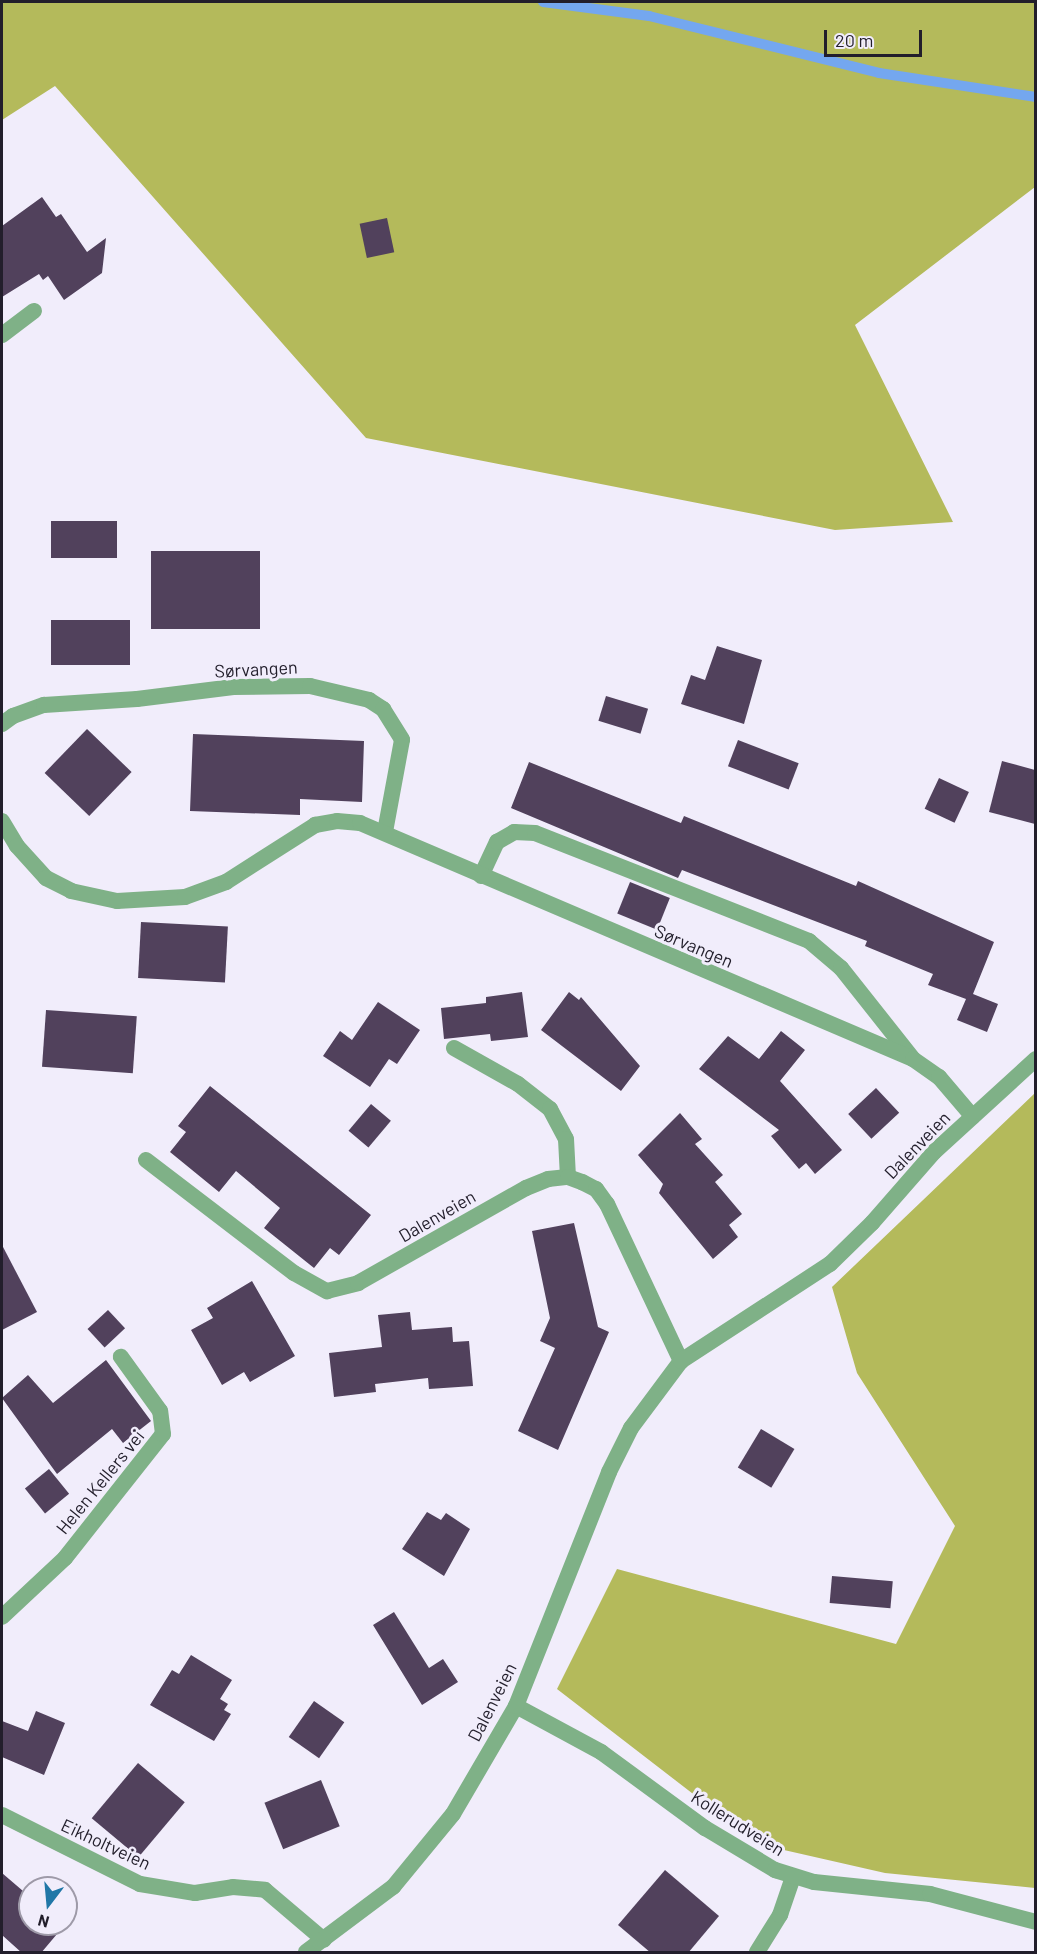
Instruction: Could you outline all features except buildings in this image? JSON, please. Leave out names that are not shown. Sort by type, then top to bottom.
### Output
[{"type":"street","points":[[2,335],[34,311]]},
{"type":"street","name":"Sørvangen","points":[[2,724],[14,716],[44,705],[137,699],[233,687],[310,687],[369,700],[383,709],[402,740],[385,832]]},
{"type":"street","name":"Sørvangen","points":[[2,821],[17,846],[46,878],[71,891],[117,901],[185,897],[226,882],[315,825],[337,821],[360,823],[913,1059],[939,1077],[973,1117]]},
{"type":"street","points":[[481,876],[497,842],[514,832],[535,833],[809,941],[841,968],[913,1059]]},
{"type":"street","points":[[454,1048],[518,1084],[550,1109],[566,1139],[568,1177],[596,1189],[607,1204],[681,1361]]},
{"type":"street","name":"Dalenveien","points":[[306,1953],[393,1887],[453,1814],[516,1706],[609,1472],[631,1428],[681,1361],[830,1264],[873,1223],[934,1152],[1035,1059]]},
{"type":"street","name":"Dalenveien","points":[[146,1160],[294,1274],[327,1291],[358,1283],[526,1188],[548,1179],[568,1177]]},
{"type":"street","name":"Helen Kellers vei","points":[[2,1617],[65,1558],[163,1434],[160,1411],[121,1357]]},
{"type":"street","name":"Kollerudveien","points":[[516,1706],[601,1752],[705,1828],[793,1877],[930,1894],[1035,1922]]},
{"type":"street","name":"Eikholtveien","points":[[2,1815],[140,1884],[195,1893],[233,1887],[265,1890],[324,1940]]},
{"type":"street","points":[[757,1953],[780,1915],[793,1877]]},
{"type":"green space","points":[[2,2],[1035,2],[1035,187],[855,325],[953,522],[835,530],[366,438],[55,86],[2,120]]},
{"type":"green space","points":[[1035,1093],[1035,1888],[885,1873],[758,1844],[557,1689],[617,1569],[896,1644],[955,1526],[857,1373],[832,1287]]},
{"type":"waterway","points":[[543,2],[649,16],[879,73],[1036,97]]}]
